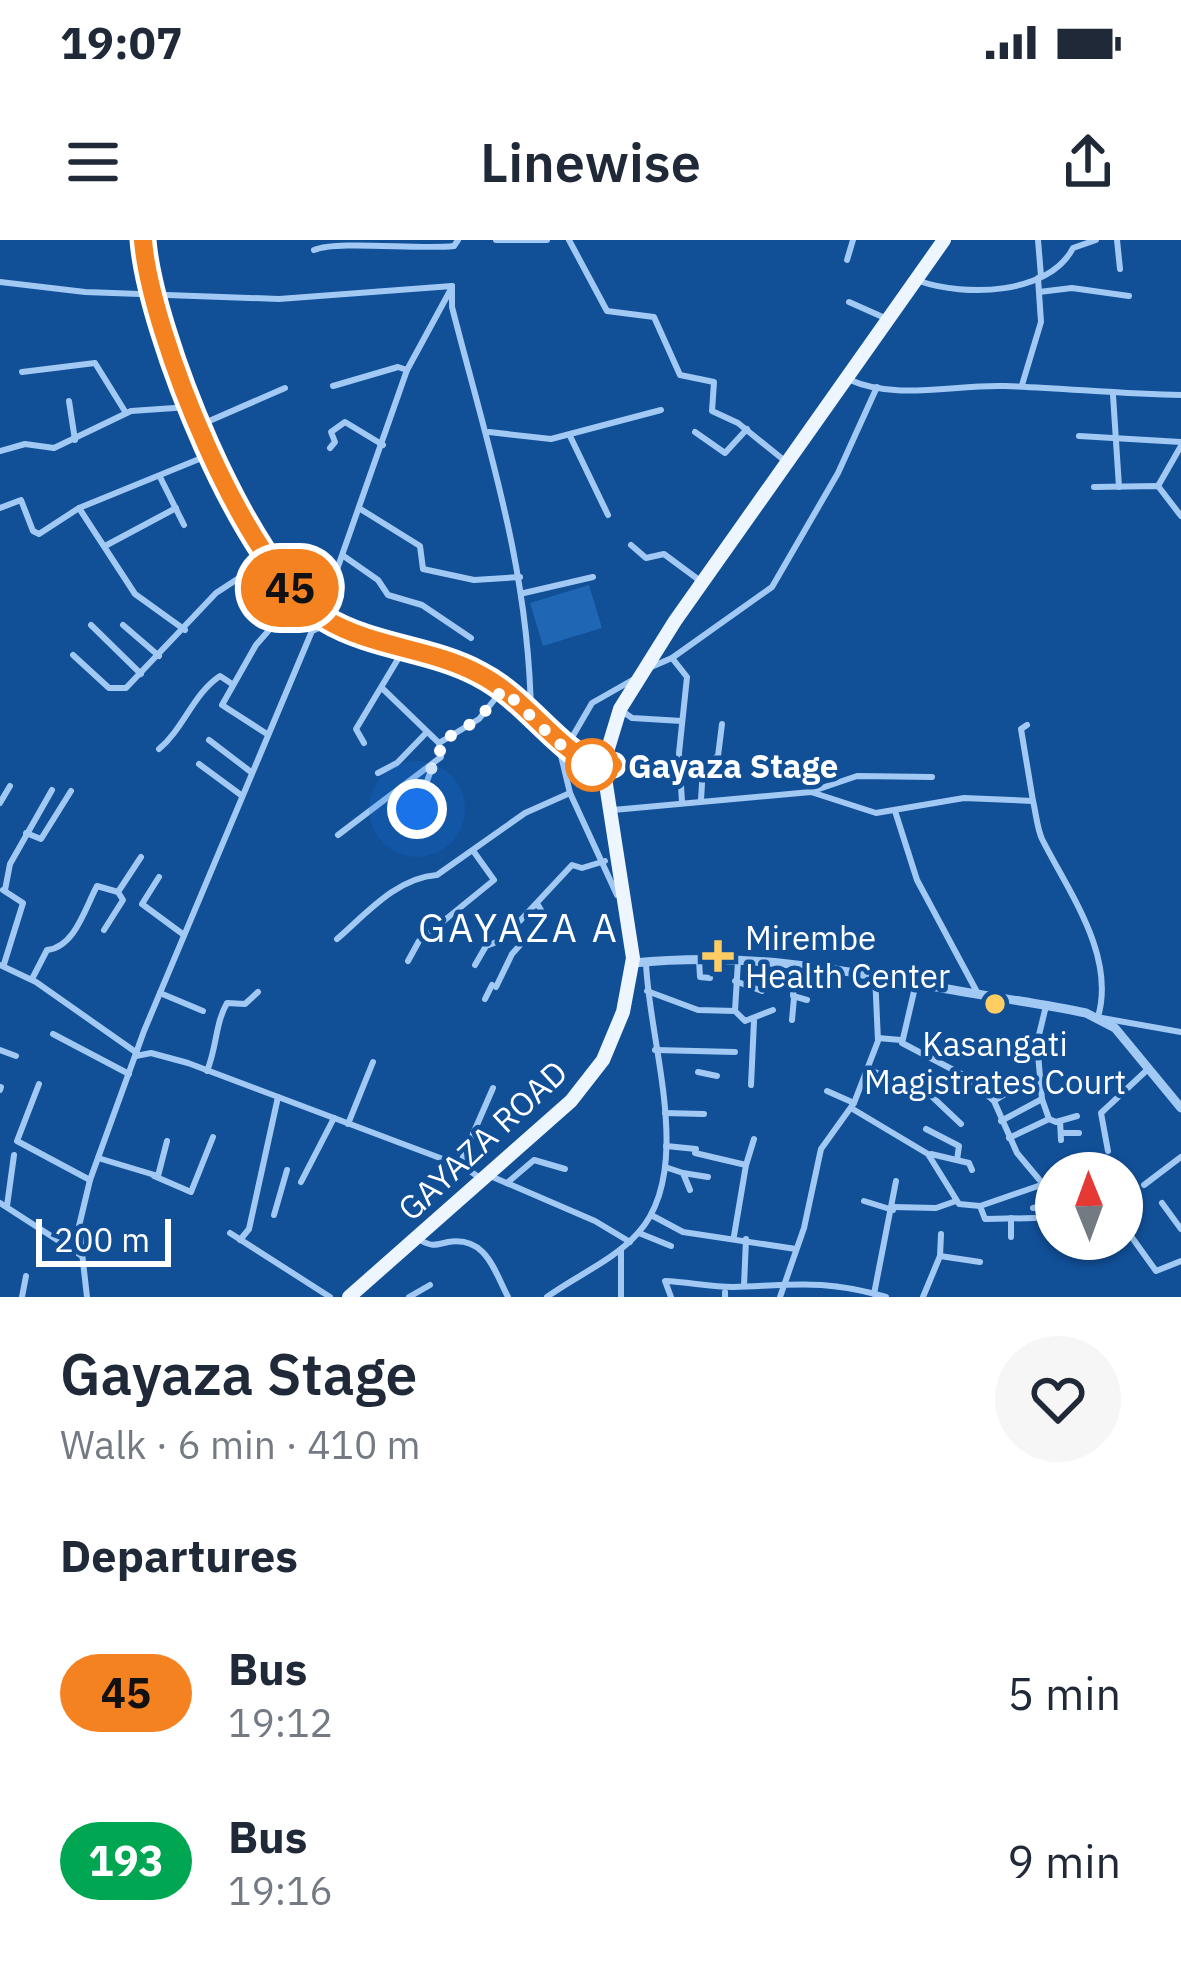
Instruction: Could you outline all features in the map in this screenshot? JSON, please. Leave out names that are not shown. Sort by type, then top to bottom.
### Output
[{"type":"main road","name":"GAYAZA ROAD","points":[[349,1297],[588,1081],[615,1034],[638,961],[610,790],[613,731],[620,710],[702,582],[944,240]]},
{"type":"street","points":[[143,240],[150,292],[211,454],[268,559],[298,598],[320,616],[403,651]]},
{"type":"street","points":[[314,250],[331,243],[370,241],[449,247],[458,240]]},
{"type":"street","points":[[496,240],[547,240]]},
{"type":"street","points":[[569,240],[607,311],[654,316],[680,375],[710,379],[716,389],[712,411],[747,430],[786,463]]},
{"type":"street","points":[[848,260],[853,240]]},
{"type":"street","points":[[1022,387],[1041,322],[1037,240]]},
{"type":"street","points":[[916,280],[985,289],[1040,277],[1066,262],[1072,248],[1096,240]]},
{"type":"street","points":[[1117,240],[1120,269]]},
{"type":"street","points":[[0,282],[85,292],[279,299],[452,286]]},
{"type":"street","points":[[452,286],[452,308],[489,432],[524,593],[531,715]]},
{"type":"street","points":[[320,616],[362,510],[407,370],[452,286]]},
{"type":"street","points":[[1039,292],[1075,288],[1129,296]]},
{"type":"street","points":[[848,302],[888,320]]},
{"type":"street","points":[[437,308],[452,308]]},
{"type":"street","points":[[22,372],[95,363],[126,412]]},
{"type":"street","points":[[333,386],[394,368],[407,370]]},
{"type":"street","points":[[846,379],[877,387],[1022,387],[1181,395]]},
{"type":"street","points":[[627,896],[616,893],[570,793],[562,746],[592,703],[672,658],[767,592],[787,568],[854,444],[877,387]]},
{"type":"street","points":[[200,424],[285,388]]},
{"type":"street","points":[[1112,394],[1119,487]]},
{"type":"street","points":[[69,401],[75,440]]},
{"type":"street","points":[[0,452],[25,444],[48,450],[126,412],[193,406]]},
{"type":"street","points":[[489,432],[529,440],[569,436],[661,410]]},
{"type":"street","points":[[330,448],[332,432],[344,422],[383,445]]},
{"type":"street","points":[[695,432],[725,452],[747,430]]},
{"type":"street","points":[[569,436],[608,515]]},
{"type":"street","points":[[1079,436],[1181,444],[1158,486]]},
{"type":"street","points":[[0,508],[21,500],[32,531],[38,534],[80,508],[211,454]]},
{"type":"street","points":[[160,477],[184,525]]},
{"type":"street","points":[[1094,488],[1158,486]]},
{"type":"street","points":[[1158,486],[1181,516]]},
{"type":"street","points":[[80,508],[134,594],[185,630]]},
{"type":"street","points":[[104,546],[176,508]]},
{"type":"street","points":[[362,510],[420,546],[423,569],[474,580],[520,577]]},
{"type":"street","points":[[632,545],[646,558],[664,554],[702,582]]},
{"type":"street","points":[[345,557],[378,580],[388,595],[416,602],[471,638]]},
{"type":"street","points":[[73,655],[112,690],[126,688],[216,592],[268,559]]},
{"type":"street","points":[[524,593],[592,577]]},
{"type":"street","points":[[267,734],[222,708],[261,638],[298,598]]},
{"type":"street","points":[[91,625],[141,674]]},
{"type":"street","points":[[123,625],[159,656]]},
{"type":"street","points":[[87,1297],[79,1226],[89,1180],[160,993],[314,628],[455,663],[503,689],[578,757],[609,764]]},
{"type":"street","points":[[364,743],[356,729],[403,651]]},
{"type":"street","points":[[672,658],[686,672],[682,802]]},
{"type":"street","points":[[159,749],[212,681],[221,676],[232,684]]},
{"type":"street","points":[[338,835],[441,758],[439,743],[383,689]]},
{"type":"street","points":[[439,743],[479,719],[503,689]]},
{"type":"street","points":[[620,710],[632,718],[682,721]]},
{"type":"street","points":[[700,800],[703,767],[718,756],[722,724]]},
{"type":"street","points":[[1027,725],[1021,728],[1022,741],[1041,838],[1090,932],[1102,1001],[1098,1017]]},
{"type":"street","points":[[378,772],[398,764],[427,732]]},
{"type":"street","points":[[209,740],[251,772]]},
{"type":"street","points":[[199,764],[242,795]]},
{"type":"street","points":[[417,809],[430,770]]},
{"type":"street","points":[[613,810],[812,792],[857,776],[932,777]]},
{"type":"street","points":[[0,803],[10,786]]},
{"type":"street","points":[[52,790],[6,873],[2,889],[22,903],[2,965],[32,979],[136,1054],[161,1055],[334,1118],[507,1184],[630,1242]]},
{"type":"street","points":[[26,833],[40,839],[71,791]]},
{"type":"street","points":[[812,792],[864,812],[964,798],[1034,801]]},
{"type":"street","points":[[337,939],[400,887],[422,875],[436,875],[525,813],[570,793]]},
{"type":"street","points":[[896,811],[917,880],[978,995]]},
{"type":"street","points":[[409,961],[419,941],[494,880],[474,852]]},
{"type":"street","points":[[118,892],[141,857]]},
{"type":"street","points":[[475,965],[486,946],[502,940],[572,865],[582,868],[605,861]]},
{"type":"street","points":[[159,877],[142,904],[184,935]]},
{"type":"street","points":[[32,979],[46,952],[58,948],[83,918],[98,886],[118,892],[123,900],[104,930]]},
{"type":"street","points":[[485,999],[512,954],[545,916],[538,905]]},
{"type":"street","points":[[548,1297],[621,1251],[652,1216],[664,1167],[665,1113],[647,991],[638,961],[699,956],[795,962],[1181,1032]]},
{"type":"street","points":[[699,956],[700,977],[710,979]]},
{"type":"street","points":[[738,957],[738,1019],[754,1022],[773,1010]]},
{"type":"street","points":[[792,1020],[795,962]]},
{"type":"street","points":[[780,1297],[821,1148],[852,1106],[869,1070],[878,1039],[875,974]]},
{"type":"street","points":[[735,981],[762,991]]},
{"type":"street","points":[[916,983],[901,1040],[904,1047],[965,1076],[994,1101],[1009,1138],[1035,1172]]},
{"type":"street","points":[[647,991],[698,1010],[735,1011]]},
{"type":"street","points":[[207,1071],[219,1039],[217,1022],[227,1004],[245,1004],[258,992]]},
{"type":"street","points":[[160,993],[203,1011]]},
{"type":"street","points":[[794,998],[807,1000]]},
{"type":"street","points":[[1046,1006],[1037,1042],[1042,1099],[1049,1119]]},
{"type":"street","points":[[1098,1017],[1115,1028],[1181,1108]]},
{"type":"street","points":[[751,1084],[754,1022]]},
{"type":"street","points":[[52,1034],[129,1074]]},
{"type":"street","points":[[878,1039],[901,1040]]},
{"type":"street","points":[[0,1050],[16,1056]]},
{"type":"street","points":[[655,1050],[734,1052]]},
{"type":"street","points":[[348,1124],[374,1062]]},
{"type":"street","points":[[869,1070],[924,1089],[961,1124]]},
{"type":"street","points":[[1108,1150],[1101,1113],[1148,1070]]},
{"type":"street","points":[[698,1072],[717,1076]]},
{"type":"street","points":[[39,1084],[17,1142],[89,1180]]},
{"type":"street","points":[[994,1101],[1016,1087]]},
{"type":"street","points":[[459,1166],[493,1088]]},
{"type":"street","points":[[827,1090],[928,1154],[957,1160],[972,1170]]},
{"type":"street","points":[[240,1240],[249,1229],[278,1097]]},
{"type":"street","points":[[1001,1121],[1042,1099]]},
{"type":"street","points":[[665,1113],[704,1114]]},
{"type":"street","points":[[1009,1138],[1049,1119],[1077,1116]]},
{"type":"street","points":[[301,1182],[334,1118]]},
{"type":"street","points":[[1060,1121],[1061,1137],[1079,1133]]},
{"type":"street","points":[[926,1129],[960,1147],[957,1160]]},
{"type":"street","points":[[98,1158],[191,1192],[213,1137]]},
{"type":"street","points":[[734,1236],[754,1139]]},
{"type":"street","points":[[154,1176],[167,1142]]},
{"type":"street","points":[[666,1146],[746,1165]]},
{"type":"street","points":[[928,1154],[956,1200]]},
{"type":"street","points":[[14,1155],[3,1204],[82,1256]]},
{"type":"street","points":[[1144,1185],[1181,1157]]},
{"type":"street","points":[[507,1184],[534,1160],[565,1169]]},
{"type":"street","points":[[664,1167],[708,1177]]},
{"type":"street","points":[[274,1215],[287,1170]]},
{"type":"street","points":[[682,1174],[690,1190]]},
{"type":"street","points":[[874,1294],[896,1180]]},
{"type":"street","points":[[864,1201],[893,1209],[936,1208],[956,1200],[980,1206],[1035,1187]]},
{"type":"street","points":[[1162,1203],[1181,1229]]},
{"type":"street","points":[[980,1206],[983,1219],[1035,1218]]},
{"type":"street","points":[[652,1216],[683,1232],[734,1236],[796,1249]]},
{"type":"street","points":[[1010,1218],[1011,1237]]},
{"type":"street","points":[[639,1232],[671,1246]]},
{"type":"street","points":[[230,1233],[330,1297]]},
{"type":"street","points":[[923,1297],[940,1256],[941,1234]]},
{"type":"street","points":[[417,1237],[431,1246],[475,1245],[489,1258],[508,1297]]},
{"type":"street","points":[[744,1286],[746,1239]]},
{"type":"street","points":[[621,1251],[621,1297]]},
{"type":"street","points":[[1143,1253],[1156,1271],[1181,1261]]},
{"type":"street","points":[[940,1256],[980,1262]]},
{"type":"street","points":[[22,1297],[26,1276]]},
{"type":"street","points":[[670,1297],[665,1281],[744,1286],[836,1283],[886,1297]]},
{"type":"street","points":[[409,1297],[430,1286]]},
{"type":"shaded area","points":[[589,585],[602,628],[543,646],[530,603]]},
{"type":"bus line","name":"45","points":[[143,240],[150,292],[211,454],[257,542],[302,602],[360,636],[480,674],[510,695],[566,750],[600,769],[613,765]]},
{"type":"place","name":"Gayaza Stage","points":[[592,765]]},
{"type":"place","name":"Mirembe Health Center","points":[[718,956]]},
{"type":"place","name":"Kasangati Magistrates Court","points":[[995,1004]]},
{"type":"district","name":"GAYAZA A","points":[[519,927]]},
{"type":"route","points":[[417,809],[430,770],[441,758],[439,743],[479,719],[503,689],[558,743],[592,765]]}]
